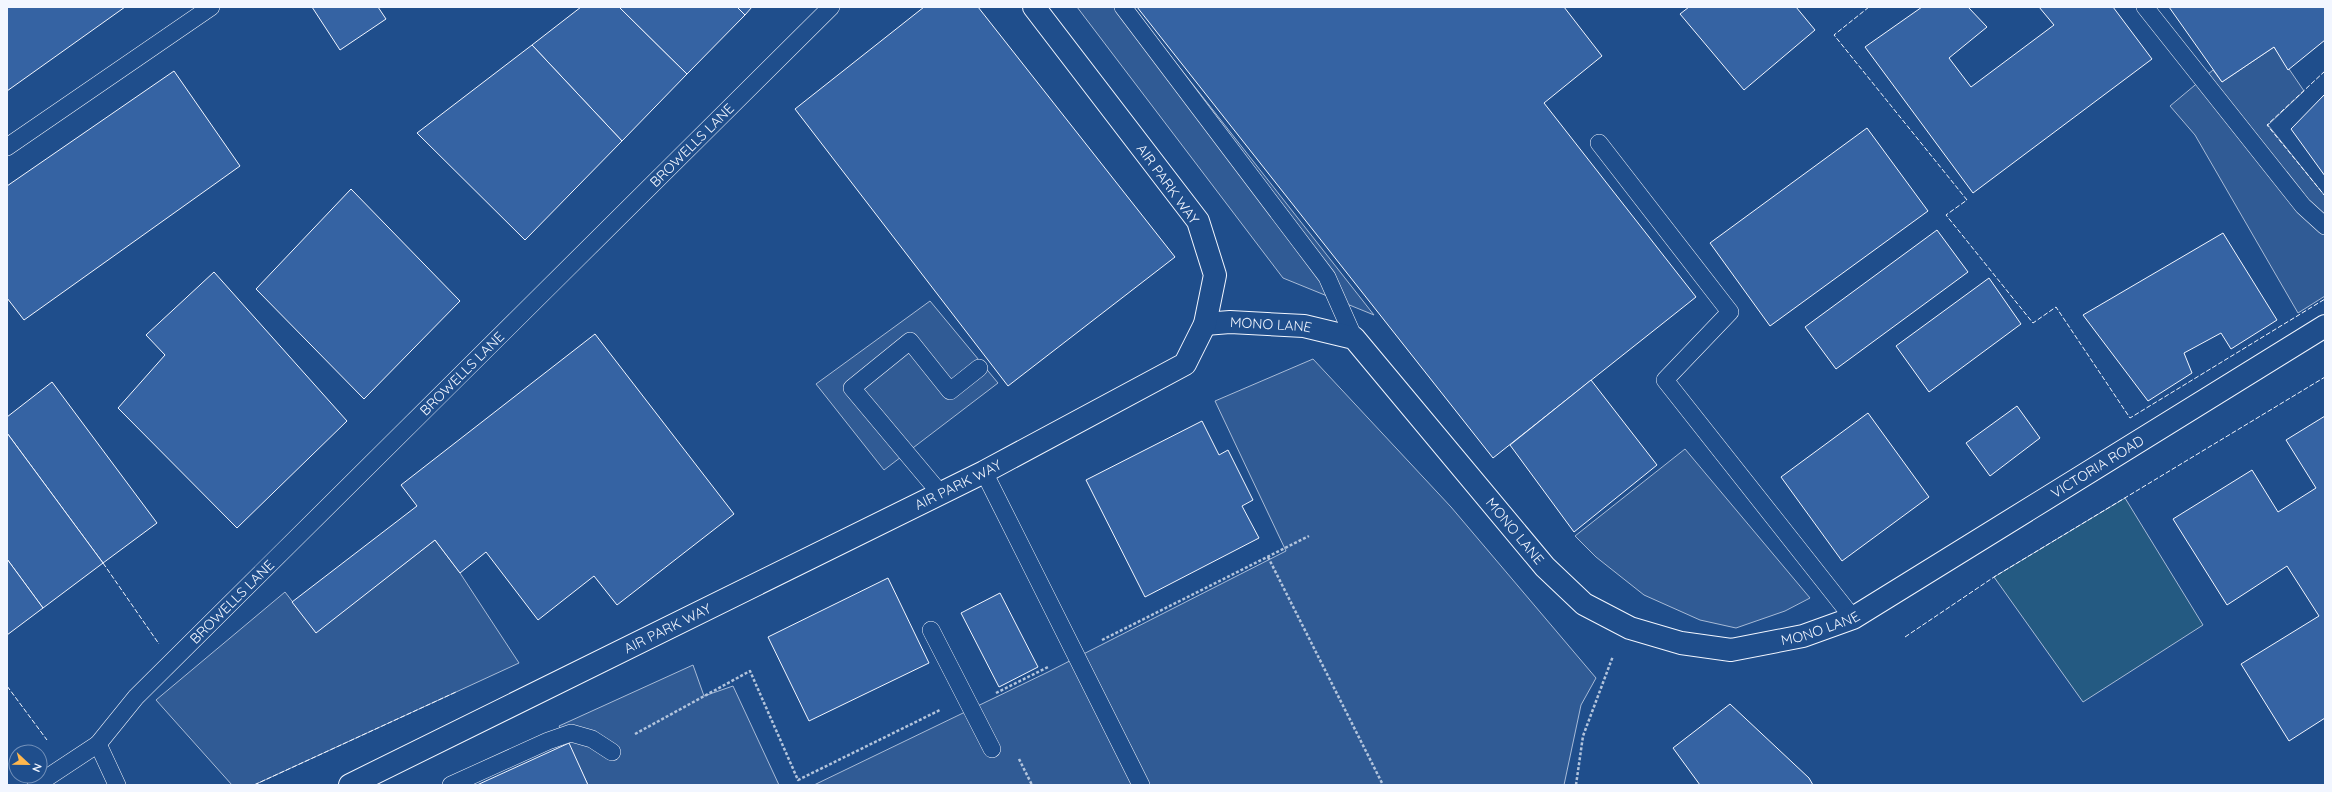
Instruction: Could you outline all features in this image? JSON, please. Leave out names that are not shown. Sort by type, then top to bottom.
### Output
[{"type":"street","name":"AIR PARK WAY","points":[[350,785],[984,472],[1185,364],[1205,324],[1215,275],[1198,221],[1034,7]]},
{"type":"street","name":"MONO LANE","points":[[1205,324],[1230,322],[1304,326],[1354,338],[1545,566],[1584,604],[1630,628],[1681,643],[1732,650],[1803,636],[1861,613]]},
{"type":"street","name":"VICTORIA ROAD","points":[[1861,613],[2325,326]]},
{"type":"lane","points":[[7,147],[211,7]]},
{"type":"lane","name":"BROWELLS LANE","points":[[36,785],[98,744],[136,697],[831,7]]},
{"type":"lane","points":[[1123,7],[1327,277],[1354,338]]},
{"type":"lane","points":[[2145,7],[2303,206],[2325,226]]},
{"type":"lane","points":[[1599,143],[1730,312],[1665,380],[1861,613]]},
{"type":"lane","points":[[940,493],[852,388],[910,341],[950,391],[979,368]]},
{"type":"lane","points":[[984,472],[1141,785]]},
{"type":"lane","points":[[931,630],[992,749]]},
{"type":"lane","points":[[451,785],[542,744],[571,733],[592,740],[609,751]]},
{"type":"lane","points":[[98,744],[117,785]]},
{"type":"path","points":[[1098,642],[1309,536]]},
{"type":"path","points":[[1268,557],[1383,785]]},
{"type":"path","points":[[1576,785],[1583,736],[1615,652]]},
{"type":"path","points":[[609,751],[750,671],[798,780],[947,707],[988,697],[1048,667]]},
{"type":"shaded area","points":[[1077,7],[1132,7],[1374,315],[1283,278]]},
{"type":"shaded area","points":[[2274,47],[2304,91],[2268,125],[2325,196],[2325,296],[2298,313],[2195,135],[2170,106],[2213,70],[2222,82]]},
{"type":"shaded area","points":[[930,301],[998,383],[884,470],[816,384]]},
{"type":"shaded area","points":[[1313,359],[1451,507],[1596,678],[1581,705],[1564,785],[814,785],[1048,672],[1286,551],[1215,401]]},
{"type":"shaded area","points":[[1685,449],[1810,598],[1785,611],[1736,628],[1700,620],[1644,595],[1596,557],[1575,536]]},
{"type":"shaded area","points":[[2125,498],[2203,625],[2083,702],[1994,577]]},
{"type":"shaded area","points":[[435,540],[460,573],[519,663],[254,785],[232,785],[156,700],[285,592],[316,632]]},
{"type":"shaded area","points":[[693,665],[704,696],[733,686],[779,785],[588,785],[559,726]]},
{"type":"building","points":[[7,7],[125,7],[7,91]]},
{"type":"building","points":[[312,7],[378,7],[386,19],[340,50]]},
{"type":"building","points":[[581,7],[619,7],[687,74],[622,141],[532,45]]},
{"type":"building","points":[[619,7],[737,7],[745,15],[687,74]]},
{"type":"building","points":[[737,7],[752,7],[745,15]]},
{"type":"building","points":[[924,7],[978,7],[1175,257],[1008,386],[795,109]]},
{"type":"building","points":[[1137,7],[1564,7],[1602,56],[1544,103],[1696,297],[1493,458]]},
{"type":"building","points":[[1689,7],[1796,7],[1815,30],[1744,90],[1680,14]]},
{"type":"building","points":[[1922,7],[1968,7],[1987,27],[1949,58],[1971,87],[2054,25],[2039,7],[2113,7],[2152,59],[1973,193],[1865,47]]},
{"type":"building","points":[[2169,7],[2325,7],[2325,40],[2288,70],[2274,47],[2222,82]]},
{"type":"building","points":[[532,45],[622,141],[525,240],[417,133]]},
{"type":"building","points":[[174,71],[240,166],[24,320],[7,298],[7,186]]},
{"type":"building","points":[[2325,94],[2325,176],[2291,129]]},
{"type":"building","points":[[1867,128],[1928,211],[1770,326],[1710,243]]},
{"type":"building","points":[[351,189],[460,301],[364,399],[256,289]]},
{"type":"building","points":[[1937,230],[1968,272],[1836,369],[1805,327]]},
{"type":"building","points":[[2223,233],[2277,320],[2231,349],[2221,333],[2184,353],[2192,373],[2148,401],[2083,315]]},
{"type":"building","points":[[214,272],[347,421],[237,528],[118,408],[165,355],[146,335]]},
{"type":"building","points":[[1989,278],[2021,324],[1929,392],[1896,346]]},
{"type":"building","points":[[595,334],[734,514],[617,605],[594,576],[538,620],[486,552],[460,573],[435,540],[316,633],[292,602],[417,506],[401,485]]},
{"type":"building","points":[[1591,380],[1657,465],[1574,532],[1510,445]]},
{"type":"building","points":[[52,382],[157,523],[103,563],[7,433],[7,417]]},
{"type":"building","points":[[2017,406],[2040,438],[1990,476],[1966,443]]},
{"type":"building","points":[[1868,413],[1929,497],[1842,561],[1781,477]]},
{"type":"building","points":[[2325,416],[2325,718],[2289,741],[2241,664],[2319,616],[2287,566],[2227,605],[2173,519],[2252,470],[2278,512],[2316,488],[2286,440]]},
{"type":"building","points":[[1202,421],[1219,455],[1228,450],[1253,500],[1242,506],[1259,538],[1145,597],[1086,480]]},
{"type":"building","points":[[7,433],[103,563],[43,608],[7,559]]},
{"type":"building","points":[[7,559],[43,608],[7,635]]},
{"type":"building","points":[[888,578],[929,663],[809,721],[768,637]]},
{"type":"building","points":[[1000,593],[1038,667],[999,687],[961,613]]},
{"type":"building","points":[[1730,704],[1809,778],[1813,785],[1700,785],[1673,748]]},
{"type":"building","points":[[569,743],[588,785],[477,785]]},
{"type":"fence","points":[[1869,7],[1834,35],[1967,200],[1946,215],[2033,323],[2056,307],[2130,418],[2325,299]]},
{"type":"fence","points":[[2325,71],[2267,125],[2325,196]]},
{"type":"fence","points":[[1905,637],[1994,577],[2325,377]]},
{"type":"fence","points":[[103,563],[159,644]]},
{"type":"fence","points":[[7,686],[47,740]]},
{"type":"fence","points":[[254,785],[456,692]]}]
